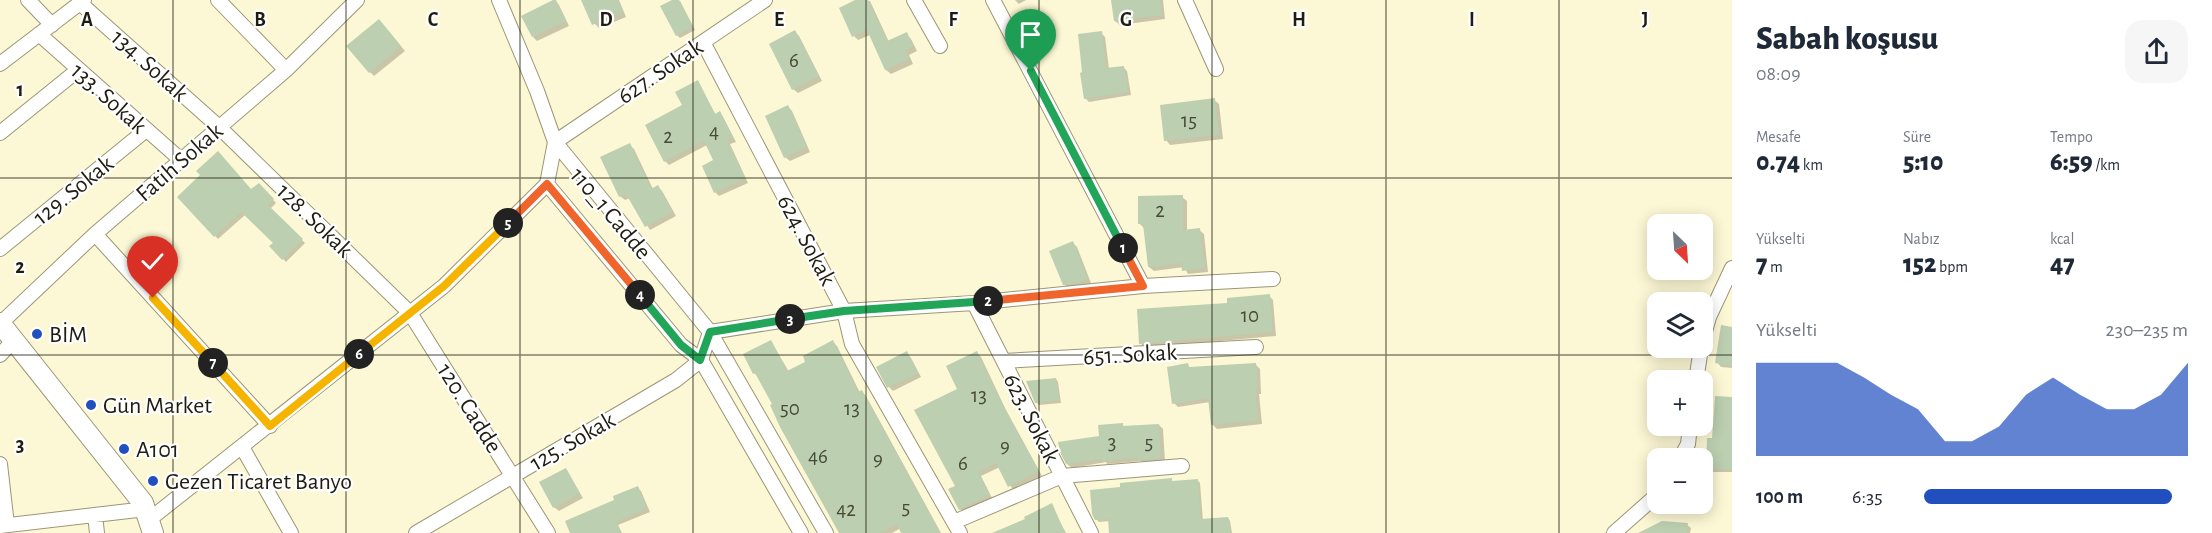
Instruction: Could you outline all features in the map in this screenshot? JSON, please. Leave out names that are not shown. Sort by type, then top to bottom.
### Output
[{"type":"street","points":[[28,0],[52,25]]},
{"type":"street","points":[[218,0],[286,70]]},
{"type":"street","name":"Fatih Sokak","points":[[0,323],[95,234],[286,70],[357,0]]},
{"type":"street","name":"627. Sokak","points":[[555,142],[765,0]]},
{"type":"street","points":[[914,0],[940,46]]},
{"type":"street","points":[[993,0],[1143,286]]},
{"type":"street","points":[[1185,0],[1216,69]]},
{"type":"street","points":[[0,64],[82,1]]},
{"type":"street","name":"134. Sokak","points":[[82,1],[219,127]]},
{"type":"street","name":"110_1 Cadde","points":[[503,1],[555,142],[710,332],[826,533]]},
{"type":"street","name":"133. Sokak","points":[[39,34],[181,160]]},
{"type":"street","name":"624. Sokak","points":[[703,42],[844,311],[852,344],[957,528]]},
{"type":"street","points":[[0,133],[78,70]]},
{"type":"street","name":"128. Sokak","points":[[219,127],[410,313]]},
{"type":"street","name":"129. Sokak","points":[[0,249],[146,130]]},
{"type":"street","points":[[0,464],[11,527],[57,526],[94,515],[149,520],[444,286],[547,184],[555,142]]},
{"type":"street","name":"110_1 Cadde","points":[[547,184],[681,345],[700,360],[801,533]]},
{"type":"street","points":[[95,234],[270,426]]},
{"type":"street","points":[[1713,309],[1731,275]]},
{"type":"street","points":[[700,360],[710,332],[844,311],[975,303],[1143,286],[1272,279]]},
{"type":"street","name":"623. Sokak","points":[[975,303],[1091,533]]},
{"type":"street","name":"120. Cadde","points":[[410,313],[549,533]]},
{"type":"street","points":[[0,323],[143,503],[149,520]]},
{"type":"street","points":[[0,355],[14,340]]},
{"type":"street","name":"651. Sokak","points":[[1004,361],[1256,346]]},
{"type":"street","name":"125. Sokak","points":[[416,533],[676,380],[700,360]]},
{"type":"street","points":[[242,447],[291,533]]},
{"type":"street","points":[[957,528],[1062,476],[1182,466]]},
{"type":"street","points":[[1614,533],[1647,504]]},
{"type":"street","points":[[94,515],[96,533]]},
{"type":"building","points":[[556,0],[566,21],[532,37],[521,16]]},
{"type":"building","points":[[581,0],[618,0],[623,12],[592,25]]},
{"type":"building","points":[[672,0],[679,0],[693,27],[676,36],[660,6]]},
{"type":"building","points":[[855,0],[868,0],[887,41],[907,32],[913,47],[905,50],[909,59],[885,70],[867,30],[852,37],[839,8]]},
{"type":"building","points":[[1111,0],[1160,0],[1162,15],[1114,21]]},
{"type":"building","points":[[379,19],[401,46],[369,73],[346,46]]},
{"type":"building","points":[[795,30],[819,76],[792,90],[769,44]]},
{"type":"building","points":[[1102,31],[1106,68],[1124,66],[1128,92],[1084,99],[1078,34]]},
{"type":"building","points":[[698,80],[715,114],[720,111],[733,137],[727,140],[745,178],[714,193],[702,166],[713,160],[704,141],[664,162],[645,125],[682,105],[675,92]]},
{"type":"building","points":[[1215,98],[1219,135],[1164,141],[1160,105]]},
{"type":"building","points":[[788,105],[807,147],[784,158],[765,116]]},
{"type":"building","points":[[630,143],[651,189],[658,185],[673,212],[645,227],[626,194],[619,197],[600,157]]},
{"type":"building","points":[[218,151],[251,189],[259,183],[274,199],[268,205],[303,239],[282,260],[269,246],[273,243],[241,212],[214,237],[177,197],[200,175],[196,171]]},
{"type":"building","points":[[1183,195],[1183,230],[1200,228],[1205,268],[1182,271],[1181,263],[1148,267],[1143,224],[1138,224],[1138,196]]},
{"type":"building","points":[[1073,241],[1088,278],[1074,284],[1063,285],[1049,251]]},
{"type":"building","points":[[1270,294],[1273,332],[1139,344],[1137,309],[1227,303],[1227,298]]},
{"type":"building","points":[[1721,325],[1732,327],[1732,366],[1715,363]]},
{"type":"building","points":[[771,340],[787,371],[805,362],[803,356],[833,340],[858,392],[862,390],[940,533],[901,533],[897,524],[880,533],[839,533],[780,427],[770,405],[772,404],[743,354]]},
{"type":"building","points":[[907,351],[918,373],[887,388],[876,367]]},
{"type":"building","points":[[977,351],[1001,402],[1039,471],[1008,487],[996,463],[978,472],[990,495],[959,510],[948,489],[955,486],[914,410],[957,389],[946,366]]},
{"type":"building","points":[[1188,363],[1189,367],[1256,363],[1258,390],[1255,390],[1258,420],[1211,425],[1208,398],[1172,404],[1167,367]]},
{"type":"building","points":[[1056,378],[1059,400],[1035,403],[1026,381]]},
{"type":"building","points":[[1715,396],[1732,397],[1732,469],[1713,469],[1713,448],[1707,448],[1707,438],[1713,436]]},
{"type":"building","points":[[1123,423],[1123,426],[1159,424],[1161,458],[1138,460],[1138,457],[1102,461],[1102,459],[1066,464],[1058,442],[1099,436],[1098,425]]},
{"type":"building","points":[[566,468],[580,493],[553,508],[539,482]]},
{"type":"building","points":[[1172,478],[1172,481],[1198,479],[1201,519],[1228,517],[1231,533],[1109,533],[1108,519],[1095,520],[1092,514],[1090,490],[1120,487],[1120,483]]},
{"type":"building","points":[[638,486],[647,508],[616,522],[621,533],[570,533],[565,521],[614,500],[613,496]]},
{"type":"building","points":[[1052,503],[1065,533],[992,533],[1025,519],[1024,517]]},
{"type":"building","points":[[1662,521],[1688,523],[1687,533],[1638,533]]},
{"type":"place","name":"BİM","points":[[37,334]]},
{"type":"place","name":"Gün Market","points":[[91,405]]},
{"type":"place","name":"A101","points":[[124,449]]},
{"type":"place","name":"Gezen Ticaret Banyo","points":[[153,481]]},
{"type":"route","points":[[153,298],[270,426],[444,286],[547,184],[681,345],[700,360],[710,332],[844,311],[975,303],[1143,286],[1031,71]]}]
